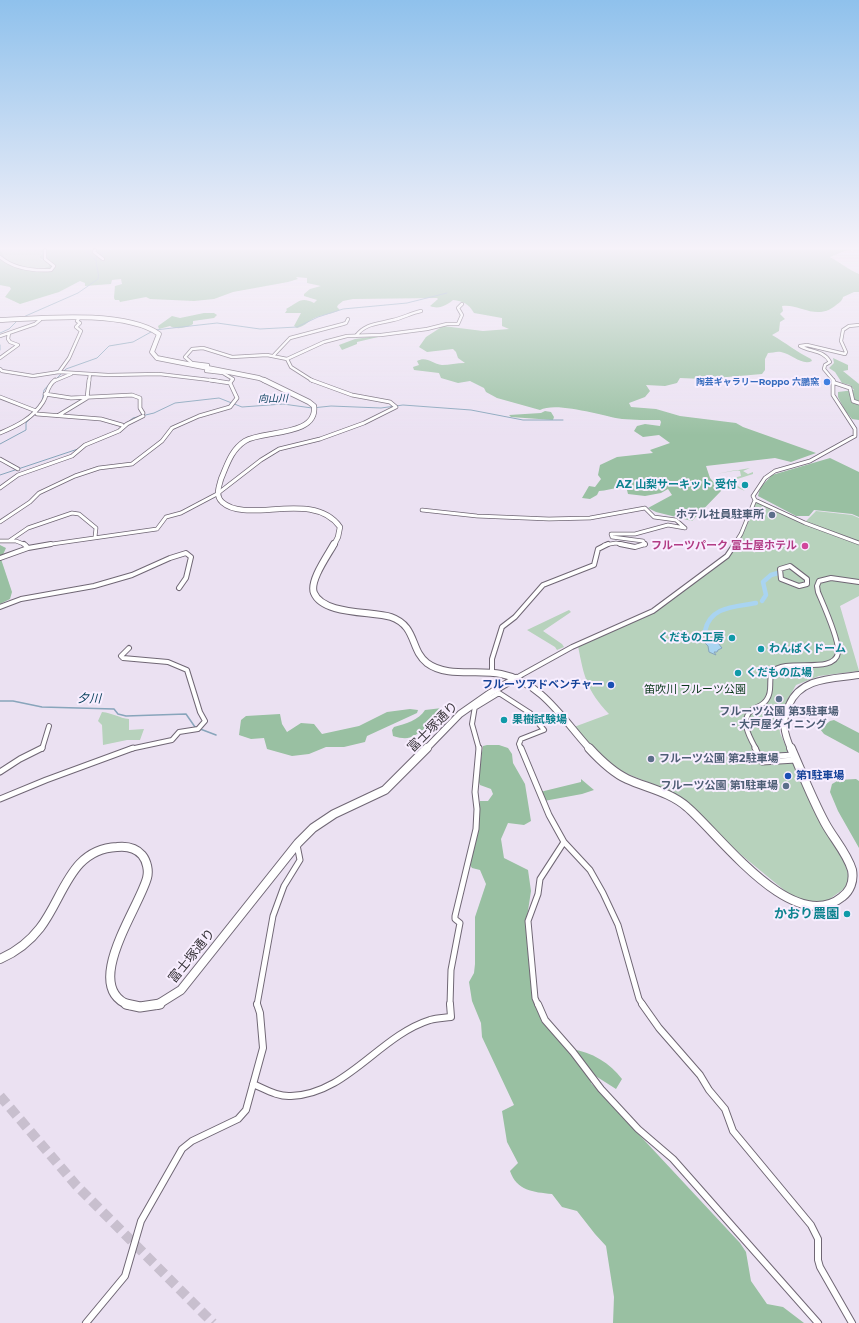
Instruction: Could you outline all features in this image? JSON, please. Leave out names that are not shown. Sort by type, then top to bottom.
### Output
[{"type":"street","points":[[356,336],[361,330],[378,322],[394,320],[420,312]]},
{"type":"street","points":[[230,383],[234,381],[232,378],[223,373],[206,371],[208,365],[186,360],[185,357],[187,352],[192,349],[203,348],[232,357],[274,355],[287,359],[324,342],[356,336],[381,335],[427,329],[447,324],[458,324],[462,315],[460,312]]},
{"type":"street","points":[[61,372],[70,358],[81,331],[76,327],[80,323],[77,320],[79,318]]},
{"type":"street","points":[[0,320],[79,318],[114,320],[155,329],[159,334],[153,349],[155,356],[166,361],[259,378],[301,398],[314,408],[311,420],[297,428],[255,436],[238,446],[229,462],[217,494]]},
{"type":"street","points":[[274,355],[290,338],[343,324],[346,323],[348,319]]},
{"type":"street","points":[[0,336],[35,324],[40,320]]},
{"type":"street","points":[[859,325],[849,326],[843,330],[841,341],[846,352],[845,354],[807,345],[800,346],[829,358],[830,362],[825,365],[824,369],[835,383],[850,388],[850,394],[853,401],[859,403]]},
{"type":"street","points":[[0,358],[18,345],[10,342],[8,338],[9,333]]},
{"type":"street","points":[[0,558],[28,548],[157,529],[166,517],[181,513],[217,494],[261,460],[279,449],[320,440],[364,423],[396,406],[315,382],[296,372],[291,367],[287,359]]},
{"type":"street","points":[[0,369],[2,371],[25,375],[61,372],[71,374],[159,374],[230,383]]},
{"type":"street","points":[[0,433],[23,423],[36,412],[43,403],[46,388],[50,384],[71,374]]},
{"type":"street","points":[[88,397],[90,374]]},
{"type":"street","points":[[0,522],[30,502],[39,493],[96,469],[132,464],[162,440],[172,428],[199,416],[230,407],[237,398],[230,383]]},
{"type":"street","points":[[516,678],[572,647],[653,611],[674,597],[727,556],[741,534],[755,500],[753,496],[769,474],[780,469],[810,461],[856,436],[855,429],[833,395],[835,383]]},
{"type":"street","points":[[0,488],[18,475],[72,456],[84,446],[120,432],[127,424],[143,415],[140,408],[140,398],[132,395],[71,398],[45,394]]},
{"type":"street","points":[[0,397],[36,412],[58,416],[101,420],[122,425]]},
{"type":"street","points":[[58,416],[88,397]]},
{"type":"street","points":[[0,459],[18,469]]},
{"type":"street","points":[[217,494],[224,504],[237,509],[314,510],[334,518],[340,527],[338,537],[313,583],[313,592],[319,600],[336,608],[383,615],[398,619],[411,631],[422,657],[433,666],[454,671],[492,672],[516,678],[542,695],[589,748],[609,768],[624,777],[660,791],[680,802],[761,878],[792,901],[816,906],[833,903],[844,896],[850,889],[855,871],[829,830],[785,734],[784,718],[786,709],[797,690],[816,681],[859,674]]},
{"type":"street","points":[[755,500],[805,523],[859,543]]},
{"type":"street","points":[[422,510],[477,516],[561,519],[590,518],[645,508],[649,514],[654,517],[676,520],[685,528],[668,525],[636,534],[611,534],[612,537],[643,541],[645,545],[638,547],[624,544],[603,545],[598,549],[596,562],[594,565],[543,585],[515,617],[502,627],[490,667],[492,672]]},
{"type":"street","points":[[9,541],[28,528],[72,513],[79,514],[96,528],[95,537]]},
{"type":"street","points":[[0,541],[22,541],[25,542],[28,548]]},
{"type":"street","points":[[0,607],[21,599],[77,590],[116,580],[186,553],[191,557],[186,578],[180,588]]},
{"type":"street","points":[[790,566],[802,574],[801,575],[808,581],[807,584],[802,586],[787,583],[781,579],[779,570],[790,566]]},
{"type":"street","points":[[795,757],[761,759],[747,730],[746,718],[750,713],[761,706],[768,698],[772,689],[770,678],[773,670],[790,664],[824,664],[830,662],[838,654],[839,649],[837,641],[818,592],[817,586],[819,582],[831,578],[859,582]]},
{"type":"street","points":[[0,799],[46,780],[128,750],[148,744],[172,740],[179,732],[198,729],[203,725],[205,721],[200,712],[187,670],[168,662],[123,658],[121,656],[129,648]]},
{"type":"street","name":"富士塚通り","points":[[0,959],[26,942],[40,928],[77,866],[87,856],[109,847],[129,848],[143,856],[148,869],[147,878],[111,965],[109,984],[113,993],[127,1004],[138,1007],[157,1005],[167,1001],[181,990],[297,845],[313,828],[334,814],[385,790],[404,773],[460,714],[475,706],[516,678]]},
{"type":"street","points":[[253,1084],[290,1096],[314,1091],[358,1066],[399,1037],[428,1020],[451,1016],[451,983],[456,938],[460,924],[455,919],[455,916],[476,829],[477,810],[475,792],[479,749],[472,724],[475,706],[499,693],[532,715],[544,730],[521,739],[519,744],[549,814],[564,842],[590,870],[604,893],[618,925],[639,999],[659,1028],[695,1069],[725,1109],[733,1131],[811,1226],[818,1239],[818,1260],[820,1267],[852,1323]]},
{"type":"street","points":[[0,772],[16,760],[42,750],[49,726]]},
{"type":"street","points":[[564,842],[540,879],[536,899],[528,921],[535,998],[538,1008],[545,1020],[573,1052],[601,1089],[638,1129],[672,1159],[818,1323]]},
{"type":"street","points":[[86,1323],[125,1276],[142,1221],[182,1149],[192,1141],[243,1115],[263,1048],[258,994],[270,936],[270,926],[292,871],[300,860],[297,845]]},
{"type":"green space","points":[[286,312],[335,312],[314,318],[303,326],[297,328],[294,326],[301,313],[285,313]]},
{"type":"green space","points":[[473,312],[782,312],[780,314],[785,319],[780,322],[779,331],[772,335],[812,361],[804,362],[781,352],[768,353],[765,359],[765,370],[762,374],[704,379],[680,378],[677,383],[665,386],[646,385],[650,391],[645,397],[629,403],[631,407],[656,409],[680,416],[736,423],[743,427],[816,453],[791,462],[775,458],[706,466],[710,478],[721,491],[692,521],[656,512],[648,508],[672,495],[668,489],[661,493],[645,496],[628,494],[627,490],[616,488],[599,491],[597,495],[590,499],[582,498],[589,486],[595,487],[601,479],[598,475],[600,465],[617,457],[653,453],[650,450],[670,443],[659,435],[643,437],[634,431],[637,426],[645,424],[660,426],[660,420],[622,419],[580,410],[557,407],[540,410],[497,398],[486,392],[484,388],[470,381],[458,383],[441,378],[439,373],[414,370],[413,367],[419,365],[417,361],[424,359],[442,365],[465,363],[458,358],[453,349],[427,352],[419,347],[426,337],[443,326],[483,331],[509,329],[502,326],[502,318]]},
{"type":"green space","points":[[204,313],[214,313],[217,315],[214,318],[193,321],[193,324],[185,327],[175,328],[170,326],[159,329],[158,326],[172,316],[180,318]]},
{"type":"green space","points":[[391,334],[357,342],[357,344],[342,350],[339,345],[355,339]]},
{"type":"green space","points":[[833,358],[848,365],[848,370],[843,371],[859,384],[859,420],[852,419],[844,409],[838,397],[838,392],[854,390],[850,385],[842,383],[835,372],[829,368],[834,363]]},
{"type":"green space","points":[[545,411],[551,412],[554,417],[553,420],[511,417],[509,415],[541,413]]},
{"type":"green space","points":[[830,458],[859,472],[859,517],[852,514],[814,510],[809,516],[796,516],[758,496],[760,488],[772,475]]},
{"type":"green space","points":[[750,468],[743,471],[748,474],[753,472],[753,474],[731,481],[745,491],[722,481],[741,476],[740,471],[737,470]]},
{"type":"green space","name":"笛吹川 フルーツ公園","points":[[755,500],[759,500],[805,522],[816,511],[852,515],[859,518],[859,596],[840,606],[859,671],[819,676],[796,685],[781,711],[779,722],[780,733],[802,783],[846,866],[849,879],[845,888],[827,901],[815,902],[802,900],[790,895],[739,853],[683,799],[655,785],[615,769],[574,727],[609,714],[591,691],[582,666],[578,646],[649,614],[718,565],[725,559],[742,536],[750,518]]},
{"type":"green space","points":[[0,545],[6,548],[1,559],[12,592],[10,599],[0,604]]},
{"type":"green space","points":[[569,610],[571,612],[543,631],[564,647],[557,650],[555,647],[527,630]]},
{"type":"green space","points":[[442,708],[448,712],[445,722],[428,727],[411,737],[403,738],[393,736],[392,730],[394,727],[415,719],[425,710]]},
{"type":"green space","points":[[410,709],[418,710],[417,713],[367,736],[365,742],[344,747],[326,747],[309,754],[292,756],[267,749],[264,738],[251,739],[239,735],[241,720],[246,716],[280,714],[282,724],[287,732],[301,723],[314,724],[322,734],[359,726],[387,712]]},
{"type":"green space","points":[[102,712],[129,719],[129,730],[144,729],[140,740],[127,740],[103,745],[102,725],[98,721]]},
{"type":"green space","points":[[834,720],[859,733],[859,753],[824,734],[820,729],[830,721]]},
{"type":"green space","points":[[499,745],[508,748],[512,754],[513,763],[525,784],[531,821],[524,825],[508,823],[501,839],[504,858],[528,870],[531,891],[526,924],[537,1005],[571,1049],[579,1050],[600,1059],[617,1073],[622,1079],[616,1089],[594,1075],[591,1083],[740,1243],[746,1252],[751,1281],[767,1304],[783,1307],[804,1323],[613,1323],[614,1297],[606,1246],[577,1211],[562,1207],[552,1194],[532,1191],[521,1187],[513,1178],[510,1171],[518,1163],[507,1142],[502,1111],[514,1105],[482,1037],[481,1023],[472,1001],[469,982],[474,973],[475,964],[475,917],[486,884],[480,870],[472,868],[470,865],[479,820],[480,801],[488,801],[493,794],[491,789],[480,785],[478,779],[483,746]]},
{"type":"green space","points":[[581,779],[594,790],[582,794],[544,801],[540,792],[581,782]]},
{"type":"green space","points":[[856,779],[859,781],[859,848],[838,811],[830,792],[832,784],[839,780]]},
{"type":"water","points":[[715,639],[722,648],[717,652],[714,652],[716,655],[709,652],[708,646],[704,642],[706,640]]},
{"type":"waterway","points":[[21,318],[35,312]]},
{"type":"waterway","points":[[155,330],[217,323],[260,329],[297,327],[318,317],[334,312]]},
{"type":"waterway","points":[[0,333],[9,329],[18,320]]},
{"type":"waterway","points":[[56,379],[66,369],[97,358],[109,346],[133,342],[151,332]]},
{"type":"waterway","points":[[0,345],[0,350]]},
{"type":"waterway","points":[[42,402],[44,390],[51,382]]},
{"type":"waterway","name":"向山川","points":[[124,425],[133,418],[154,413],[175,403],[219,398],[242,407],[283,404],[312,408],[331,406],[381,408],[403,405],[471,410],[523,420],[563,420]]},
{"type":"waterway","points":[[0,444],[26,430],[26,423],[34,415]]},
{"type":"waterway","name":"向山川","points":[[0,475],[78,449]]},
{"type":"waterway","points":[[762,601],[766,595],[763,582],[771,575],[778,573]]},
{"type":"waterway","points":[[705,631],[712,617],[718,612],[732,607],[756,603]]},
{"type":"waterway","name":"夕川","points":[[0,701],[13,701],[42,707],[114,709],[118,714],[126,716],[186,714],[195,727],[216,735]]},
{"type":"tunnel","points":[[0,1096],[76,1185],[213,1323]]},
{"type":"place","name":"陶芸ギャラリーRoppo 六鵬窯","points":[[827,382]]},
{"type":"place","name":"AZ 山梨サーキット 受付","points":[[745,485]]},
{"type":"place","name":"ホテル社員駐車所","points":[[772,515]]},
{"type":"place","name":"フルーツパーク 富士屋ホテル","points":[[805,546]]},
{"type":"place","name":"くだもの工房","points":[[732,638]]},
{"type":"place","name":"わんぱくドーム","points":[[761,649]]},
{"type":"place","name":"くだもの広場","points":[[738,673]]},
{"type":"place","name":"フルーツアドベンチャー","points":[[611,685]]},
{"type":"place","name":"フルーツ公園 第3駐車場 - 大戸屋ダイニング","points":[[779,699]]},
{"type":"place","name":"果樹試験場","points":[[504,720]]},
{"type":"place","name":"フルーツ公園 第2駐車場","points":[[651,759]]},
{"type":"place","name":"第1駐車場","points":[[788,776]]},
{"type":"place","name":"フルーツ公園 第1駐車場","points":[[786,786]]},
{"type":"place","name":"かおり農園","points":[[847,914]]}]
